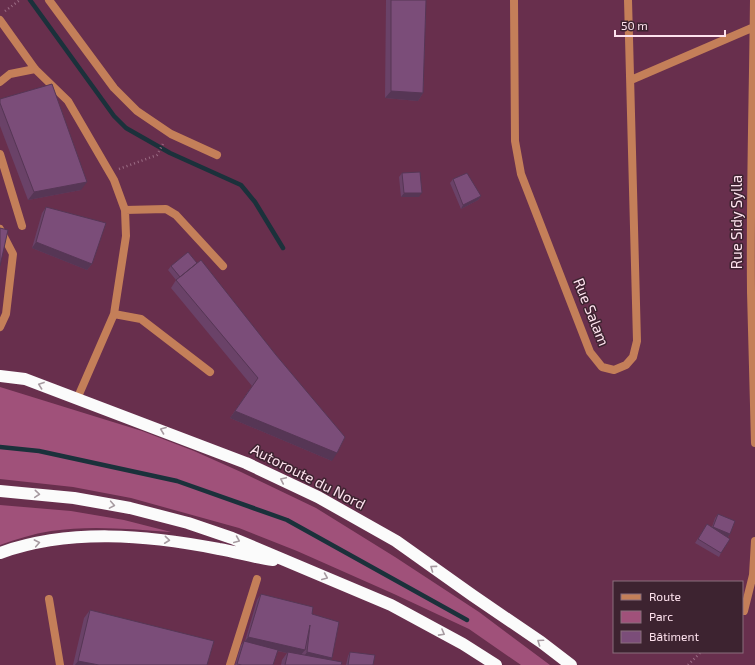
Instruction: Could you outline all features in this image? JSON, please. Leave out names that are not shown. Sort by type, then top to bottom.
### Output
[{"type":"highway","points":[[0,369],[26,379]]},
{"type":"highway","name":"Autoroute du Nord","points":[[0,376],[26,379],[246,463],[318,497],[396,541],[472,596],[541,642],[571,665]]},
{"type":"highway","points":[[0,491],[74,498],[130,508],[188,523],[232,538],[391,605],[463,644],[496,665]]},
{"type":"highway","points":[[0,553],[22,546],[55,539],[131,537],[171,541],[221,549],[261,559],[289,562]]},
{"type":"street","points":[[50,0],[114,88],[137,110],[171,134],[217,155]]},
{"type":"street","name":"Rue Salam","points":[[514,0],[516,141],[521,174],[590,352],[602,367],[614,370],[626,365],[633,357],[638,341],[628,0]]},
{"type":"street","name":"Rue Sidy Sylla","points":[[754,0],[754,81],[751,175],[751,292],[755,443]]},
{"type":"street","points":[[0,20],[35,69],[68,101],[109,172],[119,192],[125,210],[126,236],[114,314],[78,399]]},
{"type":"street","points":[[631,80],[754,27]]},
{"type":"street","points":[[0,82],[10,74],[35,69]]},
{"type":"street","points":[[0,154],[22,226]]},
{"type":"street","points":[[125,210],[166,210],[171,212],[176,215],[223,266]]},
{"type":"street","points":[[0,229],[13,254],[6,314],[0,327]]},
{"type":"street","points":[[114,314],[141,319],[210,372]]},
{"type":"street","points":[[744,611],[753,575],[755,541]]},
{"type":"street","points":[[230,665],[257,579]]},
{"type":"street","points":[[49,599],[60,665]]},
{"type":"path","points":[[0,14],[19,0]]},
{"type":"path","points":[[109,172],[157,155],[165,141]]},
{"type":"path","points":[[688,665],[700,653]]},
{"type":"green space","points":[[0,387],[142,431],[194,451],[316,508],[479,612],[550,665],[521,665],[469,629],[297,551],[239,528],[131,498],[73,487],[0,479]]},
{"type":"green space","points":[[0,505],[71,511],[124,520],[171,532],[111,528],[66,529],[31,535],[0,545]]},
{"type":"building","points":[[391,0],[426,0],[423,93],[391,91]]},
{"type":"building","points":[[52,84],[87,182],[34,192],[0,103],[0,99]]},
{"type":"building","points":[[420,172],[422,193],[404,193],[402,173]]},
{"type":"building","points":[[467,173],[481,196],[463,205],[453,179]]},
{"type":"building","points":[[46,207],[106,223],[92,264],[36,242]]},
{"type":"building","points":[[0,228],[8,230],[0,266]]},
{"type":"building","points":[[188,252],[197,263],[180,277],[171,266]]},
{"type":"building","points":[[201,260],[276,355],[345,437],[337,453],[235,411],[258,378],[176,280]]},
{"type":"building","points":[[718,514],[735,521],[730,534],[713,527]]},
{"type":"building","points":[[707,524],[730,539],[721,553],[698,539]]},
{"type":"building","points":[[261,594],[313,607],[312,614],[339,622],[332,658],[307,652],[310,625],[305,650],[248,637]]},
{"type":"building","points":[[90,610],[214,641],[207,665],[99,665],[78,661]]},
{"type":"building","points":[[244,641],[278,650],[273,665],[237,664]]},
{"type":"building","points":[[288,652],[342,662],[341,665],[285,665]]},
{"type":"building","points":[[350,652],[375,655],[373,665],[348,665]]},
{"type":"waterway","points":[[30,0],[114,116],[126,128],[170,153],[241,185],[255,202],[283,248]]},
{"type":"waterway","points":[[0,447],[39,451],[177,481],[287,520],[467,620]]}]
